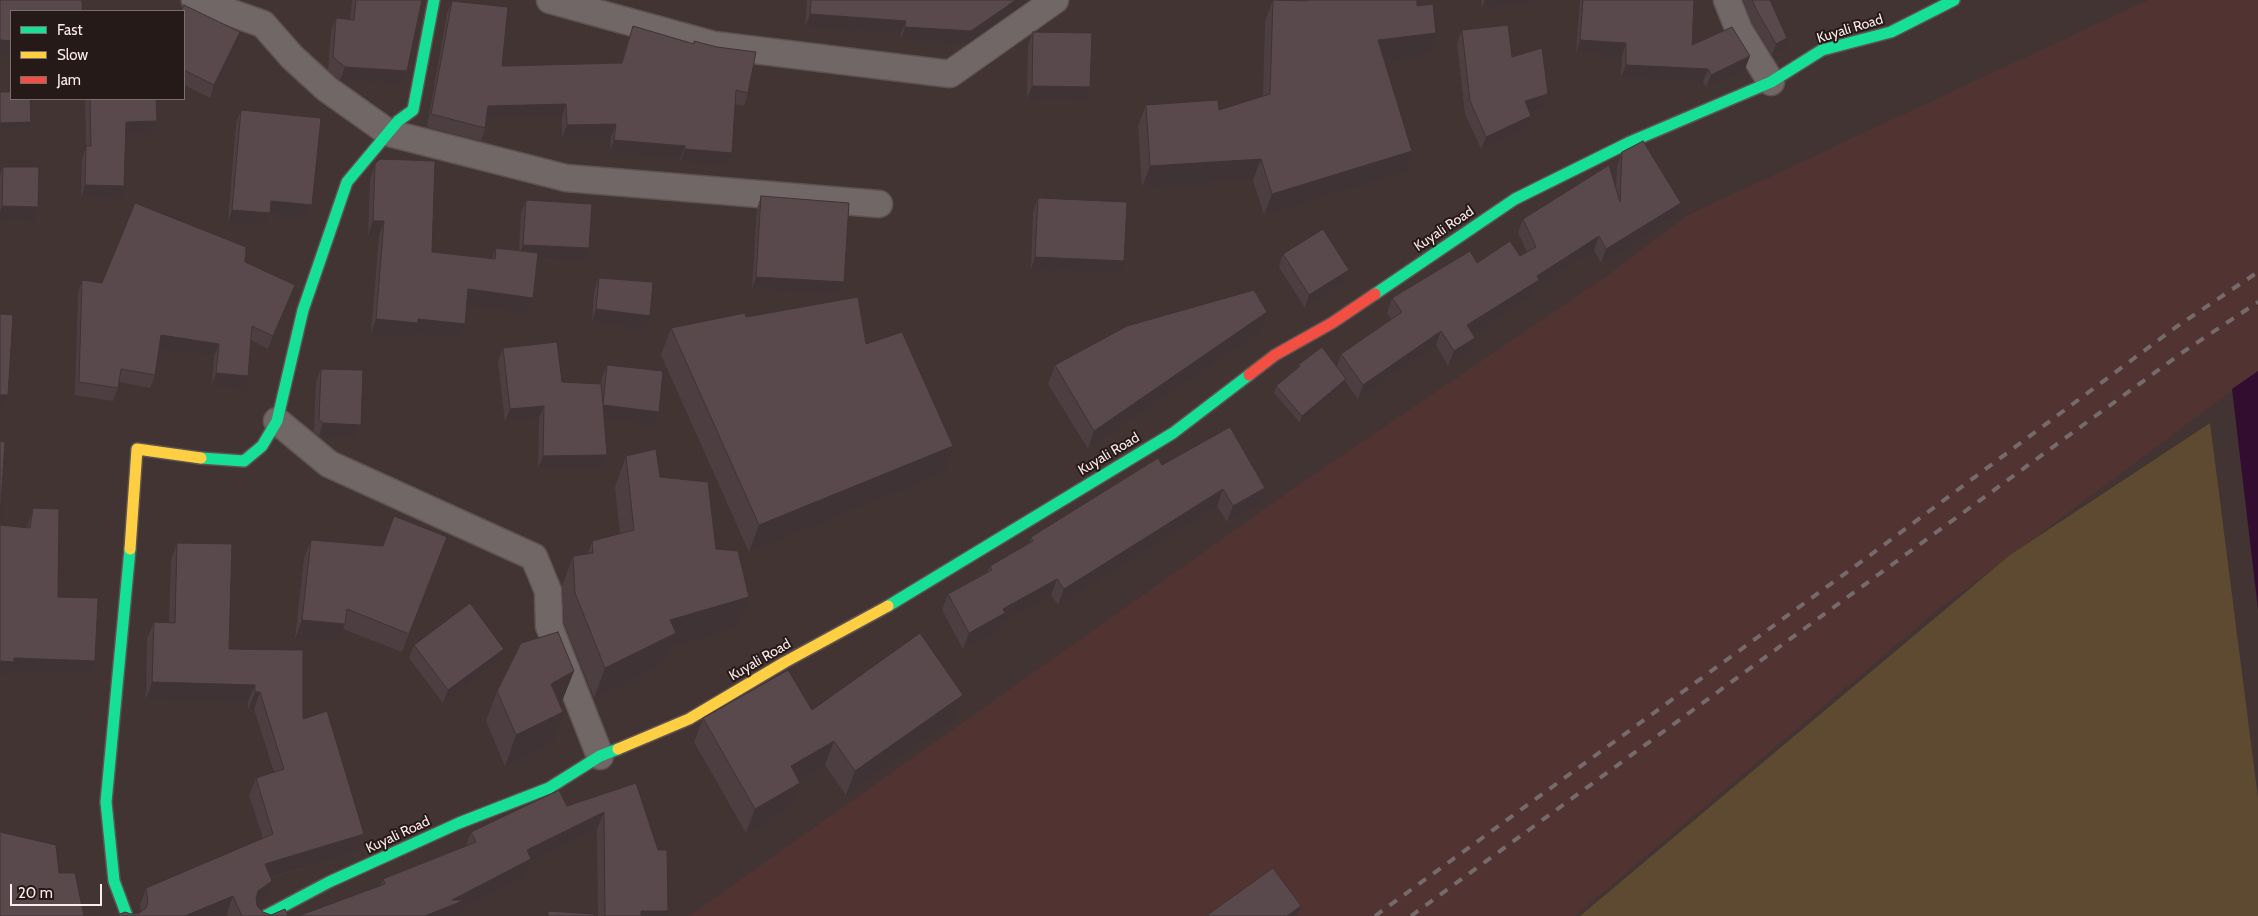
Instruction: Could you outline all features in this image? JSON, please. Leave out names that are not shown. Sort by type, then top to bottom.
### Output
[{"type":"main road","points":[[127,916],[114,881],[106,802],[128,579],[137,449],[224,461],[244,460],[262,446],[277,421],[302,310],[347,182],[398,121],[413,110],[434,0]]},
{"type":"main road","name":"Kuyali Road","points":[[266,916],[329,882],[459,823],[549,788],[600,756],[689,719],[785,662],[925,584],[1173,433],[1275,355],[1332,323],[1515,200],[1630,142],[1771,82],[1822,50],[1891,32],[1954,0]]},
{"type":"street","points":[[195,0],[263,24],[292,57],[327,89],[389,133],[566,178],[879,204]]},
{"type":"street","points":[[550,0],[714,45],[950,74],[1055,0]]},
{"type":"street","points":[[1727,0],[1739,30],[1771,82]]},
{"type":"street","points":[[277,421],[329,464],[534,557],[548,591],[549,626],[600,756]]},
{"type":"shaded area","points":[[2148,0],[2258,0],[2258,371],[1934,613],[1575,916],[689,916],[1300,484],[1608,275],[1688,215]]},
{"type":"shaded area","points":[[2258,371],[2258,609],[2232,389]]},
{"type":"shaded area","points":[[2210,423],[2258,798],[2258,916],[1580,916],[2010,555]]},
{"type":"building","points":[[0,0],[82,0],[82,10],[10,10],[10,41],[0,40]]},
{"type":"building","points":[[356,0],[422,0],[407,71],[345,67],[333,57],[336,18],[354,20]]},
{"type":"building","points":[[811,0],[1016,0],[971,31],[905,27],[906,21],[810,14]]},
{"type":"building","points":[[1273,0],[1417,0],[1417,6],[1433,4],[1436,33],[1378,40],[1412,151],[1272,194],[1261,159],[1150,166],[1146,105],[1218,100],[1219,110],[1270,94]]},
{"type":"building","points":[[1583,0],[1694,0],[1692,45],[1732,27],[1750,56],[1711,75],[1708,69],[1626,65],[1626,43],[1580,40]]},
{"type":"building","points":[[1752,0],[1770,0],[1787,38],[1776,44]]},
{"type":"building","points":[[452,1],[508,7],[502,66],[622,63],[633,26],[694,44],[694,41],[717,47],[756,52],[748,93],[736,90],[732,153],[685,149],[685,146],[614,140],[616,124],[567,125],[566,104],[488,106],[485,128],[431,114]]},
{"type":"building","points":[[184,5],[240,32],[214,85],[185,70],[185,10],[182,10]]},
{"type":"building","points":[[1508,25],[1512,57],[1542,48],[1548,94],[1525,101],[1531,116],[1486,137],[1470,101],[1462,30]]},
{"type":"building","points":[[1033,32],[1092,33],[1090,87],[1032,86]]},
{"type":"building","points":[[0,92],[10,92],[10,100],[30,100],[31,122],[0,123]]},
{"type":"building","points":[[90,100],[156,100],[157,121],[126,122],[124,186],[85,185],[86,146],[91,146]]},
{"type":"building","points":[[241,110],[321,118],[312,205],[271,201],[270,213],[232,210]]},
{"type":"building","points":[[1643,141],[1681,203],[1606,249],[1599,236],[1537,276],[1539,280],[1467,325],[1475,338],[1454,351],[1441,331],[1363,385],[1341,354],[1402,312],[1392,298],[1470,251],[1477,263],[1510,241],[1520,256],[1536,247],[1523,219],[1609,165],[1620,202],[1622,152]]},
{"type":"building","points":[[380,159],[435,161],[432,252],[495,259],[496,248],[538,253],[533,298],[468,289],[465,324],[418,319],[418,323],[376,319],[384,221],[373,221],[375,164]]},
{"type":"building","points":[[3,167],[39,167],[38,207],[2,206]]},
{"type":"building","points":[[761,196],[849,203],[844,282],[756,277]]},
{"type":"building","points":[[1038,198],[1127,202],[1124,261],[1035,257]]},
{"type":"building","points":[[526,200],[592,204],[589,248],[523,245]]},
{"type":"building","points":[[135,203],[246,247],[245,262],[295,285],[273,336],[252,326],[248,376],[216,373],[219,344],[161,335],[155,375],[121,369],[118,388],[79,382],[82,280],[102,283]]},
{"type":"building","points":[[1323,229],[1349,270],[1309,295],[1283,254]]},
{"type":"building","points":[[599,278],[653,282],[650,316],[596,309]]},
{"type":"building","points":[[1254,290],[1267,312],[1094,431],[1055,365],[1127,326]]},
{"type":"building","points":[[858,297],[866,344],[902,332],[953,446],[759,525],[671,328],[745,313],[746,317]]},
{"type":"building","points":[[0,314],[13,315],[8,395],[0,395]]},
{"type":"building","points":[[557,342],[562,382],[601,384],[603,404],[607,365],[663,371],[659,412],[603,405],[607,455],[543,456],[544,406],[510,409],[503,348]]},
{"type":"building","points":[[1322,347],[1346,379],[1302,416],[1276,386],[1300,366],[1298,365]]},
{"type":"building","points":[[321,369],[363,370],[361,425],[323,423],[319,420]]},
{"type":"building","points":[[1230,427],[1265,488],[1233,506],[1223,489],[1064,589],[1057,579],[1003,609],[1005,613],[969,633],[948,594],[992,570],[990,566],[1033,541],[1031,537],[1158,458],[1162,465]]},
{"type":"building","points":[[0,441],[5,442],[0,518]]},
{"type":"building","points":[[656,449],[660,477],[708,482],[716,549],[738,551],[749,597],[670,620],[676,633],[605,668],[575,593],[573,556],[593,553],[592,541],[634,530],[626,456]]},
{"type":"building","points":[[33,508],[59,509],[58,597],[98,598],[95,661],[14,658],[14,662],[0,661],[0,525],[30,528]]},
{"type":"building","points":[[394,516],[447,537],[409,634],[347,609],[345,624],[302,620],[311,540],[383,546]]},
{"type":"building","points":[[177,543],[232,544],[229,649],[303,650],[303,719],[327,711],[364,834],[265,864],[272,881],[258,891],[256,898],[257,906],[263,912],[271,915],[285,909],[288,916],[242,916],[233,896],[185,916],[115,916],[125,912],[131,914],[139,913],[146,908],[148,902],[146,888],[273,834],[256,778],[284,769],[260,692],[255,692],[255,685],[152,682],[154,622],[175,623]]},
{"type":"building","points":[[470,603],[504,649],[448,690],[414,645]]},
{"type":"building","points":[[558,632],[574,671],[551,684],[563,712],[516,735],[497,691],[521,643]]},
{"type":"building","points":[[920,633],[963,695],[855,771],[834,741],[791,766],[800,783],[755,809],[703,718],[788,670],[812,710]]},
{"type":"building","points":[[636,783],[658,850],[667,850],[668,911],[641,911],[641,916],[605,916],[604,812],[527,850],[531,859],[452,900],[465,900],[425,916],[298,916],[385,884],[383,879],[476,842],[471,832],[559,790],[567,806]]},
{"type":"building","points":[[0,832],[56,845],[59,873],[75,873],[84,916],[0,916]]},
{"type":"building","points":[[1273,868],[1301,906],[1287,916],[1206,916]]},
{"type":"building","points":[[548,911],[594,914],[594,916],[548,916]]},
{"type":"railway","points":[[1375,916],[1865,559],[2176,327],[2258,272]]},
{"type":"railway","points":[[1411,916],[2183,352],[2258,302]]},
{"type":"traffic: fast","points":[[201,458],[244,461],[262,446],[277,421],[303,310],[347,182],[398,121],[413,110],[434,0]]},
{"type":"traffic: fast","points":[[1375,294],[1515,199],[1630,142],[1771,82],[1822,50],[1891,32],[1954,0]]},
{"type":"traffic: fast","points":[[888,606],[1173,433],[1249,375]]},
{"type":"traffic: fast","points":[[127,916],[114,881],[106,802],[130,549]]},
{"type":"traffic: fast","points":[[265,916],[329,882],[459,823],[549,788],[600,756],[618,749]]},
{"type":"traffic: slow","points":[[130,549],[137,449],[201,458]]},
{"type":"traffic: slow","points":[[618,749],[689,719],[785,662],[888,606]]},
{"type":"traffic: jam","points":[[1249,375],[1275,355],[1332,323],[1375,294]]}]
